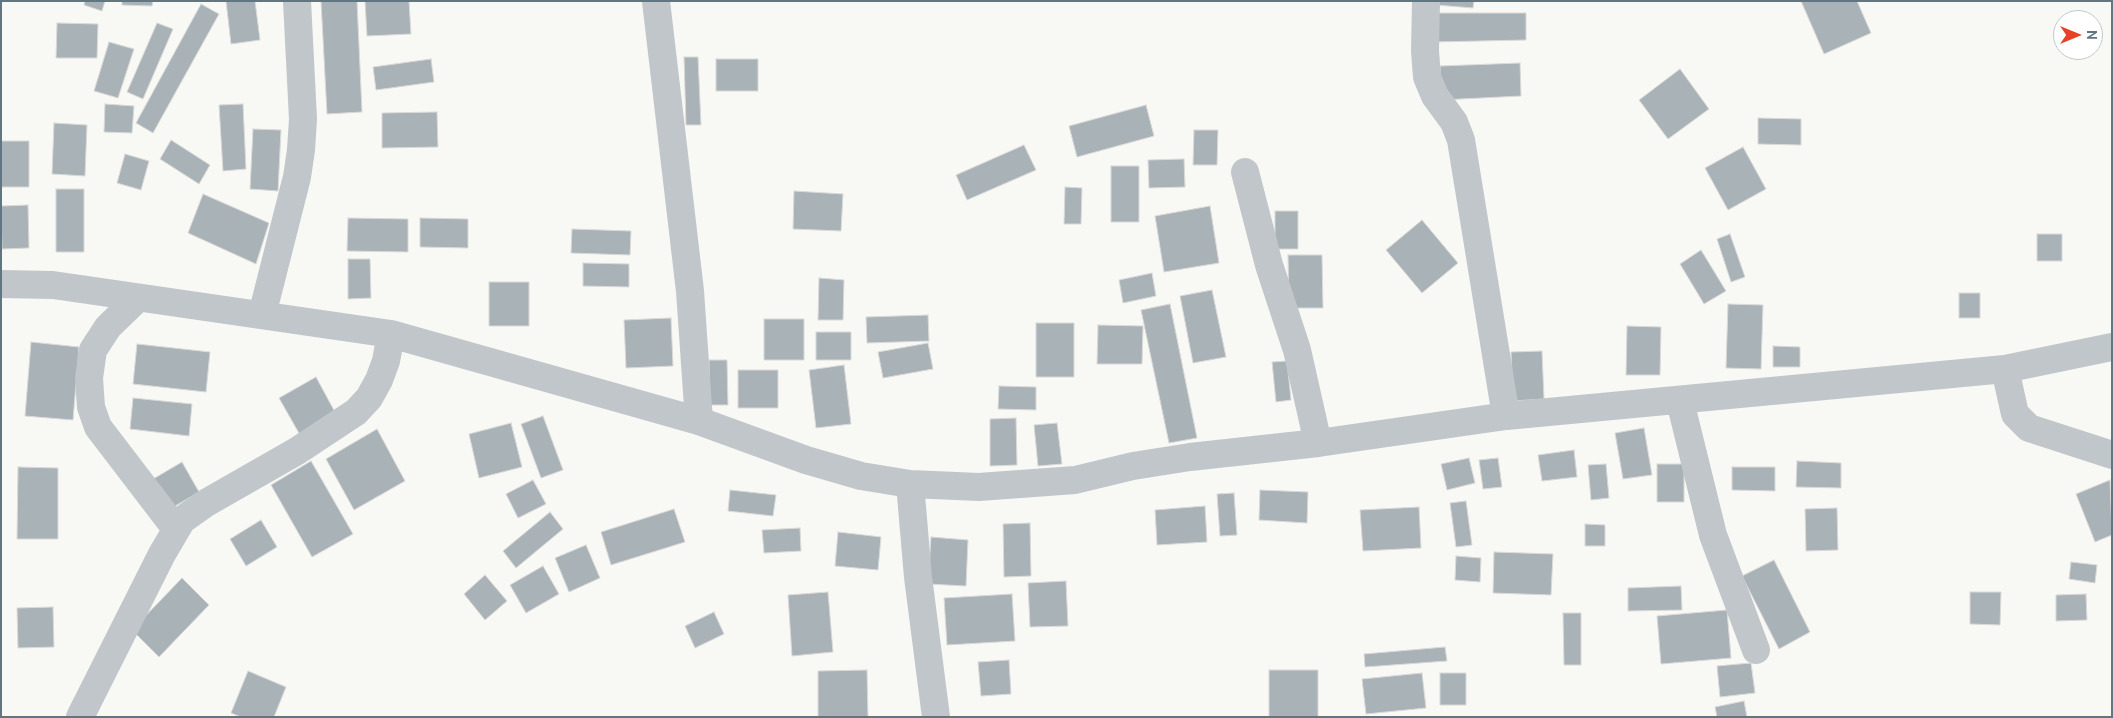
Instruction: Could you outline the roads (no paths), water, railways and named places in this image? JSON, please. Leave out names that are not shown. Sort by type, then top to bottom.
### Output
[{"type":"street","points":[[262,315],[297,177],[301,150],[303,109],[297,1]]},
{"type":"street","points":[[656,1],[690,291],[699,421]]},
{"type":"street","points":[[1426,1],[1425,51],[1427,77],[1435,96],[1454,122],[1461,140],[1506,416]]},
{"type":"street","points":[[1245,172],[1269,265],[1297,350],[1318,443]]},
{"type":"street","points":[[1,284],[53,285],[391,334],[699,421],[861,476],[910,484],[979,487],[1075,480],[1133,466],[1190,457],[1318,443],[1506,416],[2005,369],[2112,347]]},
{"type":"street","points":[[138,298],[108,327],[93,350],[89,378],[91,408],[98,427],[176,529]]},
{"type":"street","points":[[80,717],[176,529],[193,511],[262,473],[356,412],[369,398],[379,380],[386,361],[391,334]]},
{"type":"street","points":[[2005,369],[2016,414],[2029,428],[2112,455]]},
{"type":"street","points":[[1680,401],[1714,535],[1756,650]]},
{"type":"street","points":[[910,484],[918,577],[936,717]]}]
